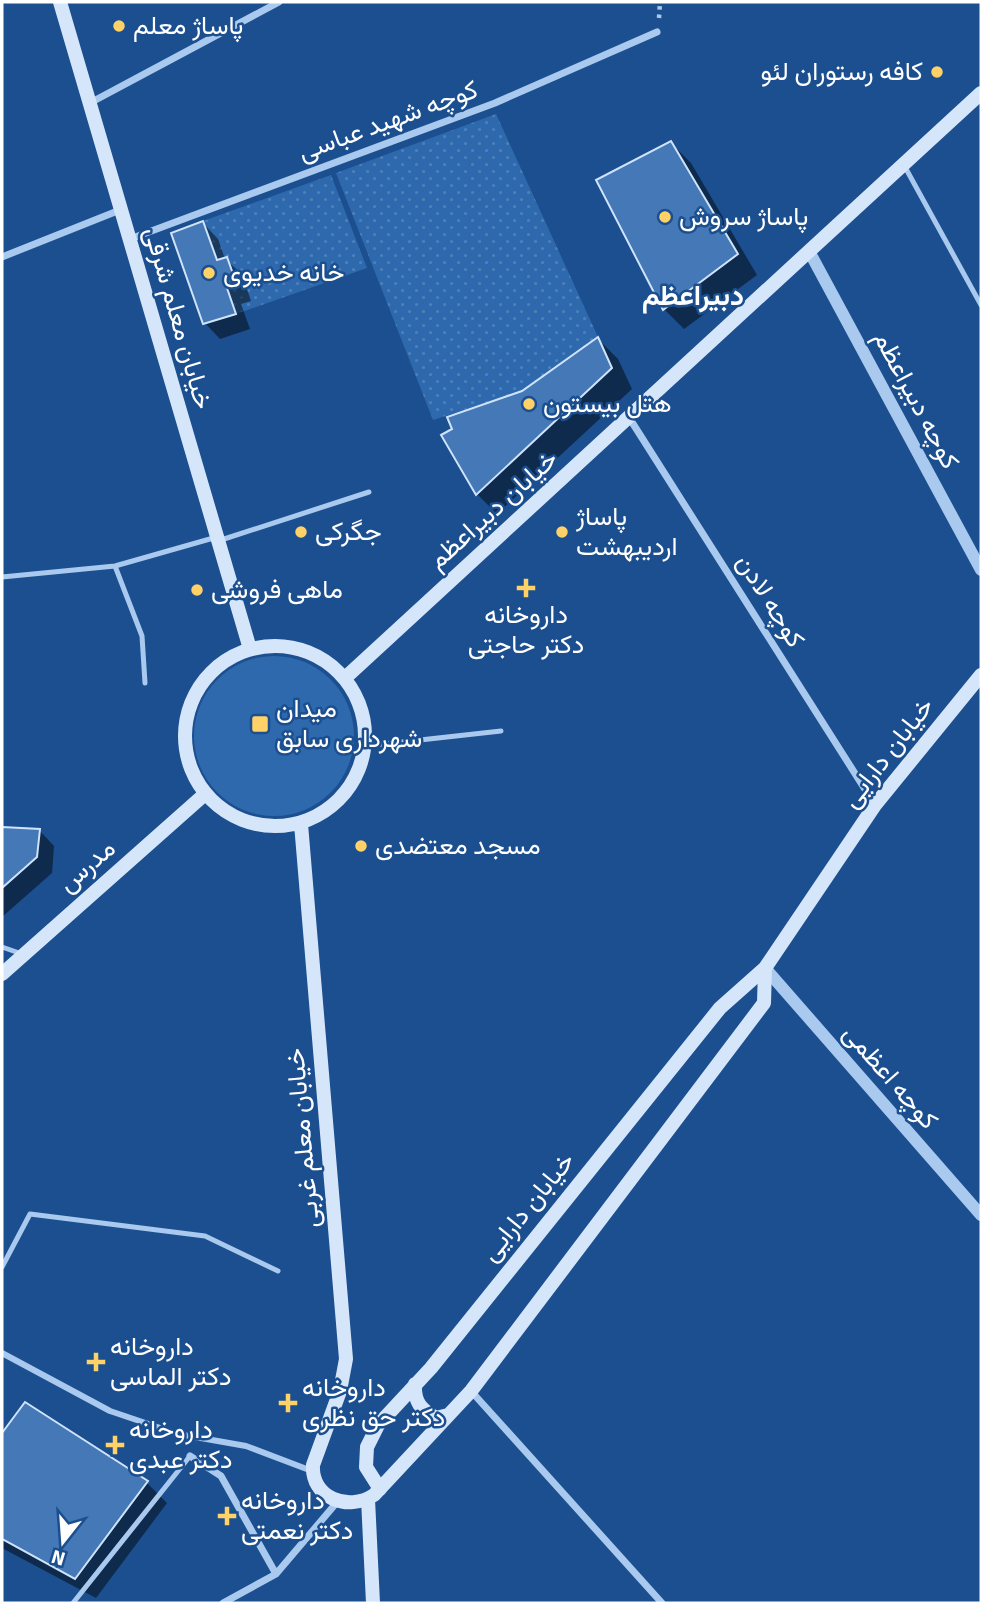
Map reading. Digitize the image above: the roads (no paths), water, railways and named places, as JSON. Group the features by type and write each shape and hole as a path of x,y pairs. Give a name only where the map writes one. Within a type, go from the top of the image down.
{"main road":[{"name":"خیابان معلم شرقی","path":"60,2 250,649"},
{"name":"خیابان دبیراعظم","path":"345,678 981,93"},
{"path":"275,645 302,649 325,660 345,678 362,710 366,746 359,772 345,795 325,812 300,824 274,827 248,823 225,812 205,794 188,758 184,739 188,709 201,683 222,661 250,649 275,645"},
{"name":"خیابان دارایی","path":"380,1489 366,1467 367,1447 390,1409 415,1384 719,1008 765,968 875,805 981,675"},
{"name":"مدرس","path":"2,974 205,794"},
{"name":"خیابان معلم غربی","path":"300,824 345,1359 340,1391 313,1471"},
{"path":"313,1471 316,1485 327,1496 338,1501 368,1499 471,1391 764,1003 765,968"},
{"path":"415,1384 414,1396 422,1410 436,1418 448,1415"},
{"path":"368,1499 373,1603"}],"street":[{"path":"88,104 279,2"},
{"name":"کوچه شهید عباسی","path":"130,240 495,103 657,33"},
{"path":"2,257 120,210"},
{"name":"کوچه دبیراعظم","path":"810,253 981,570"},
{"name":"کوچه لادن","path":"629,419 875,805"},
{"name":"کوچه اعظمی","path":"765,968 981,1214"},
{"path":"2,1353 120,1414 177,1434 246,1446 313,1471"},
{"path":"471,1391 662,1603"},
{"path":"190,1456 221,1476 276,1574"},
{"path":"223,1603 276,1574 338,1501"}],"lane":[{"path":"904,165 981,305"},
{"path":"2,577 115,566 218,539 369,492"},
{"path":"115,566 142,636 145,683"},
{"path":"366,746 501,731"},
{"path":"2,947 24,954"},
{"path":"2,1267 30,1214 205,1236 278,1271"},
{"path":"73,1603 190,1456"}],"place":[{"name":"پاساژ معلم","path":"119,26"},
{"name":"کافه رستوران لئو","path":"937,72"},
{"name":"پاساژ سروش","path":"665,217"},
{"name":"خانه خدیوی","path":"209,273"},
{"name":"هتل بیستون","path":"529,404"},
{"name":"جگرکی","path":"301,532"},
{"name":"پاساژ اردیبهشت","path":"562,532"},
{"name":"داروخانه دکتر حاجتی","path":"526,588"},
{"name":"ماهی فروشی","path":"197,590"},
{"name":"میدان شهرداری سابق","path":"260,724"},
{"name":"مسجد معتضدی","path":"361,846"},
{"name":"داروخانه دکتر الماسی","path":"96,1362"},
{"name":"داروخانه دکتر حق نظری","path":"288,1403"},
{"name":"داروخانه دکتر عبدی","path":"115,1445"},
{"name":"داروخانه دکتر نعمتی","path":"227,1516"}],"district":[{"name":"دبیراعظم","path":"693,296"}]}
